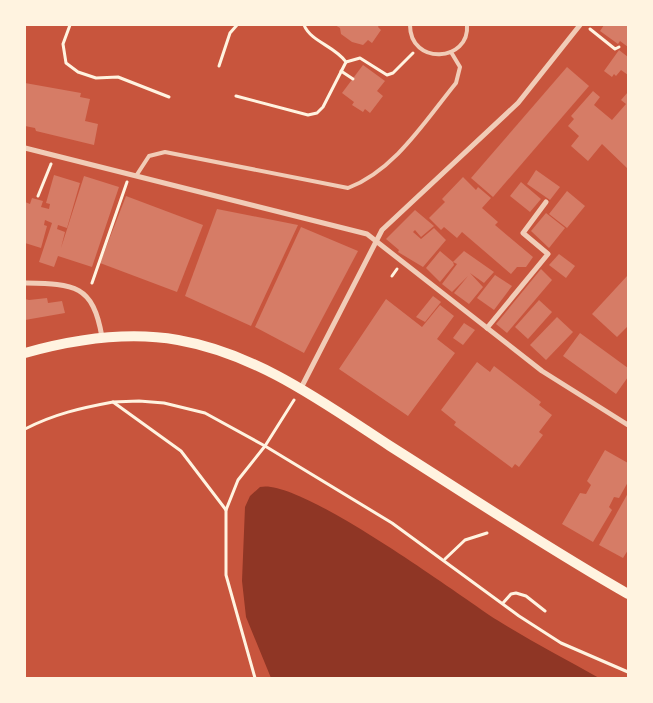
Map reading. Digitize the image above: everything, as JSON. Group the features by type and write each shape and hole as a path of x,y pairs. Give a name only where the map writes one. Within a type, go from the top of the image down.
{"main road":[{"path":"25,353 102,337 136,336 180,340 245,361 301,388 554,550 628,594"}],"street":[{"path":"301,388 382,230 518,103 580,25"},
{"path":"25,148 367,234 542,371 628,425"},
{"path":"487,328 548,254 523,233 546,202"},
{"path":"25,283 71,287 90,298 98,313 102,337"}],"lane":[{"path":"410,25 412,37 419,47 432,54 451,52 464,38 467,25"},
{"path":"136,176 149,156 164,152 348,188 367,181 389,164 456,83 460,67 451,52"}],"path":[{"path":"70,25 63,44 66,63 78,72 96,78 118,77 169,97"},
{"path":"220,66 230,33 236,25"},
{"path":"304,25 311,34 337,52 346,62"},
{"path":"585,25 615,49 619,48"},
{"path":"236,96 308,115 317,113 323,107 346,62 360,58 387,75 393,72 419,47"},
{"path":"341,71 353,79"},
{"path":"38,196 52,162"},
{"path":"92,283 127,182"},
{"path":"392,276 397,268"},
{"path":"255,678 226,575 226,510 238,480 265,446 301,388"},
{"path":"25,428 43,419 70,410 113,402 139,401 164,403 205,413 356,499 445,559 503,603 561,643 628,672"},
{"path":"113,402 143,421 181,451 226,510"},
{"path":"445,559 465,540 487,533"},
{"path":"503,603 511,594 516,593 526,596 544,611"}],"shaded area":[{"path":"260,487 280,489 308,500 342,518 415,564 497,620 599,678 271,678 246,617 242,581 245,507 250,496"}],"building":[{"path":"335,25 379,25 378,27 381,30 372,43 368,40 363,45 352,42 341,34 340,28"},
{"path":"604,25 628,26 628,47 620,41 618,44 600,31"},
{"path":"619,50 628,57 628,75 621,70 616,76 614,74 612,77 604,71"},
{"path":"363,65 385,81 377,91 383,96 370,113 365,109 363,112 352,105 354,102 342,93"},
{"path":"567,67 589,86 493,197 471,178"},
{"path":"25,83 81,93 80,97 90,99 85,121 98,124 94,145 36,131 35,128 25,126"},
{"path":"593,91 600,97 594,105 612,120 626,104 621,100 628,92 627,168 602,144 588,161 571,146 579,136 568,126 574,119 571,116"},
{"path":"536,170 560,187 550,200 527,184"},
{"path":"54,175 80,183 67,228 58,225 57,229 65,232 61,248 84,176 119,187 92,267 58,256 54,267 39,262 52,223 45,220 44,225 47,226 41,248 25,243 25,202 30,204 32,198 43,201 41,207 49,209 50,204 46,203"},
{"path":"463,177 476,190 478,187 491,198 482,208 498,222 495,225 533,257 526,267 517,267 511,274 462,232 457,238 444,227 441,230 429,218 445,202 442,199"},
{"path":"521,182 541,199 530,212 510,196"},
{"path":"567,191 585,206 567,228 549,214"},
{"path":"126,196 203,225 177,292 100,263"},
{"path":"217,209 298,225 251,326 185,296"},
{"path":"415,210 434,226 421,237 415,230 413,232 421,239 434,228 446,240 423,267 398,252 399,250 386,239"},
{"path":"546,213 565,228 549,248 531,231"},
{"path":"301,227 358,251 304,353 255,327"},
{"path":"440,251 454,265 440,282 426,268"},
{"path":"464,251 494,272 484,283 470,273 483,287 469,304 454,293 468,276 452,292 442,284 457,264 453,262"},
{"path":"559,254 575,266 566,278 549,265"},
{"path":"541,269 552,280 507,333 496,324"},
{"path":"495,275 512,286 494,310 477,298"},
{"path":"628,275 628,326 617,337 592,314"},
{"path":"433,296 441,302 425,322 416,317"},
{"path":"47,298 48,303 62,301 65,313 25,320 25,299"},
{"path":"386,299 422,327 440,305 454,316 437,339 455,353 408,416 339,369"},
{"path":"539,300 552,312 528,339 515,327"},
{"path":"557,317 573,332 546,360 530,345"},
{"path":"464,323 475,330 463,345 453,338"},
{"path":"580,333 628,368 628,377 616,394 563,356"},
{"path":"477,362 490,372 494,366 541,402 539,405 552,415 539,432 543,435 519,467 515,464 512,468 454,425 456,422 441,410"},
{"path":"605,450 628,463 628,482 619,498 614,497 609,507 612,510 593,542 562,524 580,493 586,494 591,485 587,481"},
{"path":"628,493 628,550 623,558 599,545"}]}
